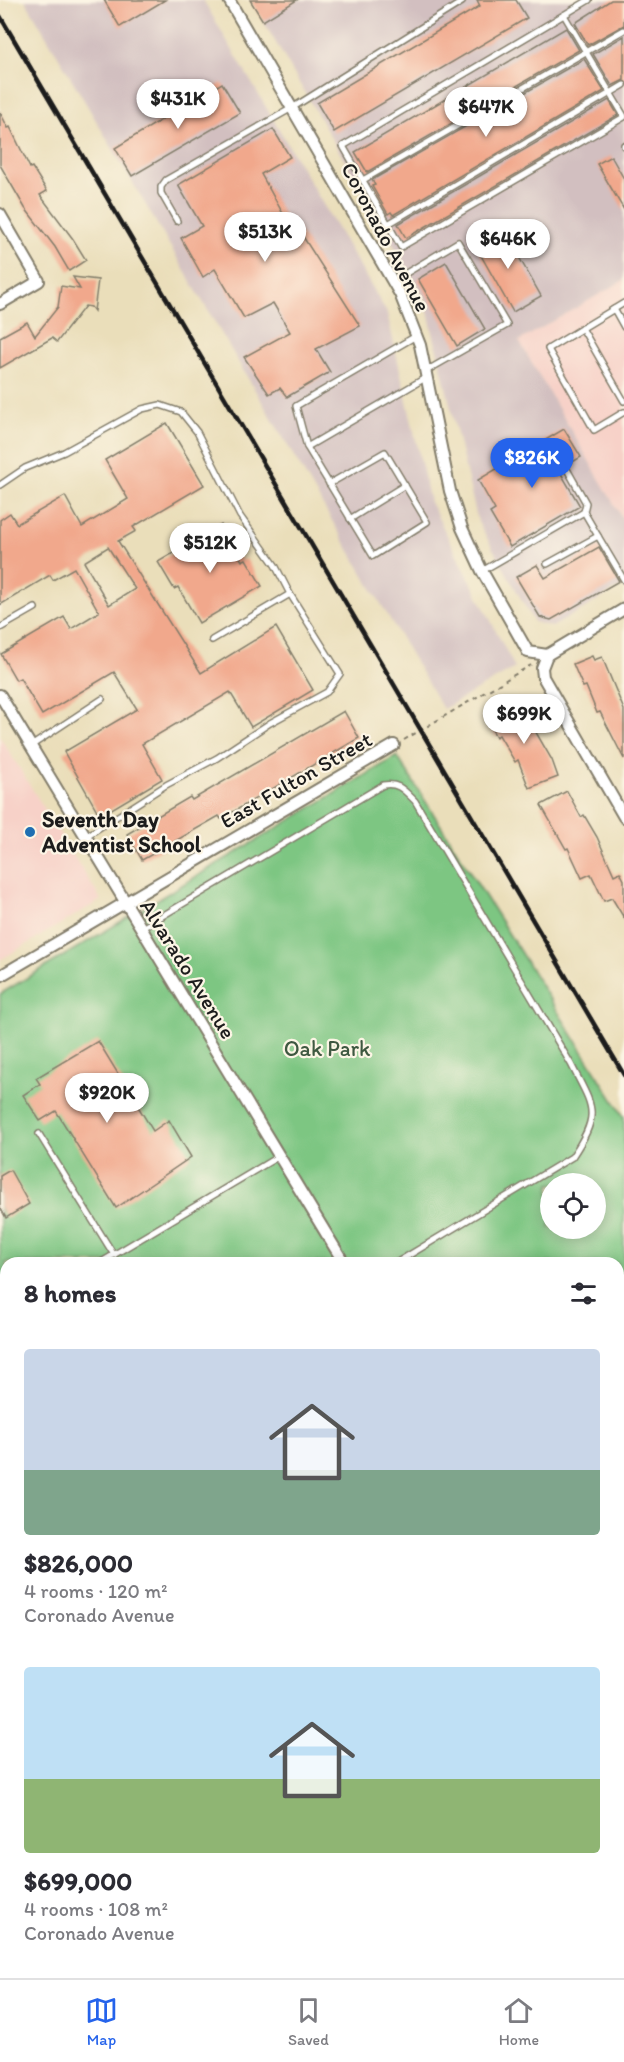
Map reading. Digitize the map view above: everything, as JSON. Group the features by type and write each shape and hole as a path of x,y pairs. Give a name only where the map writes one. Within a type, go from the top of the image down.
{"street":[{"name":"Coronado Avenue","path":"229,0 400,294 427,374 450,491 462,528 482,571 528,652 547,655"},
{"path":"0,214 39,280 0,304"},
{"path":"624,609 547,655 542,668 543,677 624,817"},
{"name":"Alvarado Avenue","path":"0,695 124,904 340,1257"},
{"name":"East Fulton Street","path":"0,976 394,745"}],"lane":[{"path":"564,15 624,116 401,247 343,146 564,15 590,0"},
{"path":"177,221 161,193 161,187 166,180 292,108 462,2"},
{"path":"363,180 624,30"},
{"path":"388,224 624,85"},
{"path":"307,447 507,325 458,242 392,281"},
{"path":"624,303 548,349 594,430 624,412"},
{"path":"614,309 624,327"},
{"path":"582,328 624,401"},
{"path":"329,484 385,452 428,522 373,556 329,484 307,447 296,406 416,336"},
{"path":"0,485 25,468 64,452 142,409 160,405 181,412 197,432 240,516 275,565 290,594 340,674 327,692 270,723 217,758 166,785 85,837"},
{"path":"568,471 586,503 584,512 624,580"},
{"path":"351,519 405,485"},
{"path":"482,571 584,512"},
{"path":"548,564 598,536"},
{"path":"212,640 290,594"},
{"path":"0,628 35,608"},
{"path":"31,746 102,699"},
{"path":"140,929 375,789 392,783 401,787 415,801 571,1064 592,1106 591,1121 585,1137 572,1157 406,1257"},
{"path":"39,1134 114,1255"},
{"path":"110,1257 280,1156"}],"path":[{"path":"394,745 547,655"}],"shaded area":[{"path":"25,0 203,0 387,313 430,502 515,668 443,709"},
{"path":"251,0 624,0 624,280 519,341 624,521 624,585 552,627 534,622 478,522 425,299"},
{"path":"624,280 624,521 519,341"},
{"name":"Seventh Day Adventist School","path":"0,737 101,900 0,960"}],"green space":[{"name":"Oak Park","path":"397,756 624,1117 624,1257 0,1257 0,994"}],"building":[{"path":"104,0 165,0 120,27"},
{"path":"250,0 297,0 263,21"},
{"path":"477,0 516,0 527,18 334,132 317,103 480,6"},
{"path":"611,0 624,0 624,25 588,45 575,23"},
{"path":"566,28 579,50 367,172 355,152"},
{"path":"624,36 624,80 612,86 593,54"},
{"path":"584,59 604,91 393,215 391,212 388,214 372,186 375,185 372,180"},
{"path":"222,83 240,113 132,176 115,148"},
{"path":"609,100 618,115 406,238 398,224"},
{"path":"0,112 30,168 32,167 47,191 40,195 86,260 69,271 55,247 25,208 0,165"},
{"path":"273,129 290,157 261,174 286,219 293,221 360,326 316,349 330,372 287,397 280,388 269,394 244,357 290,332 273,303 244,318 215,269 203,277 181,238 202,226 178,185"},
{"path":"611,156 624,179 624,210 597,164"},
{"path":"503,229 541,296 513,312 475,245"},
{"path":"446,262 485,329 457,346 418,279"},
{"path":"73,277 98,280 94,311 91,307 85,306 57,342 52,338 0,368 0,337 27,322 35,336 58,307 61,286 80,289"},
{"path":"167,423 204,485 133,527 136,531 118,541 201,673 276,627 313,690 251,727 230,692 142,744 162,779 100,816 64,752 137,709 114,672 42,715 20,678 16,680 1,654 64,617 71,629 99,612 74,568 53,580 50,575 0,605 0,520 10,513 17,524 65,496 82,527 128,499 105,460","holes":["108,547 135,589 109,605 84,562"]},
{"path":"564,429 581,457 559,470 580,506 510,547 490,513 495,510 478,480"},
{"path":"221,525 242,561 246,559 262,586 199,623 178,587 174,589 158,562"},
{"path":"599,547 619,581 551,620 540,617 516,577 537,565 545,578"},
{"path":"592,656 594,660 602,657 624,710 624,759 600,712 597,713 586,686 583,687 573,664"},
{"path":"519,703 552,760 558,777 529,788 518,760 515,762 499,735 496,737 487,720"},
{"path":"344,711 359,738 221,819 219,816 142,860 127,834 190,797 192,800"},
{"path":"567,791 581,817 584,815 597,837 614,875 620,872 624,880 624,918 612,898 604,901 591,874 582,878 568,848 566,849 541,805"},
{"path":"98,1041 153,1131 169,1120 191,1157 116,1208 56,1111 40,1121 23,1095 40,1084 36,1078"},
{"path":"10,1170 29,1204 6,1218 0,1207 0,1176"}],"railway":[{"path":"0,16 624,1075"}],"place":[{"name":"Seventh Day Adventist School","path":"30,832"}]}
